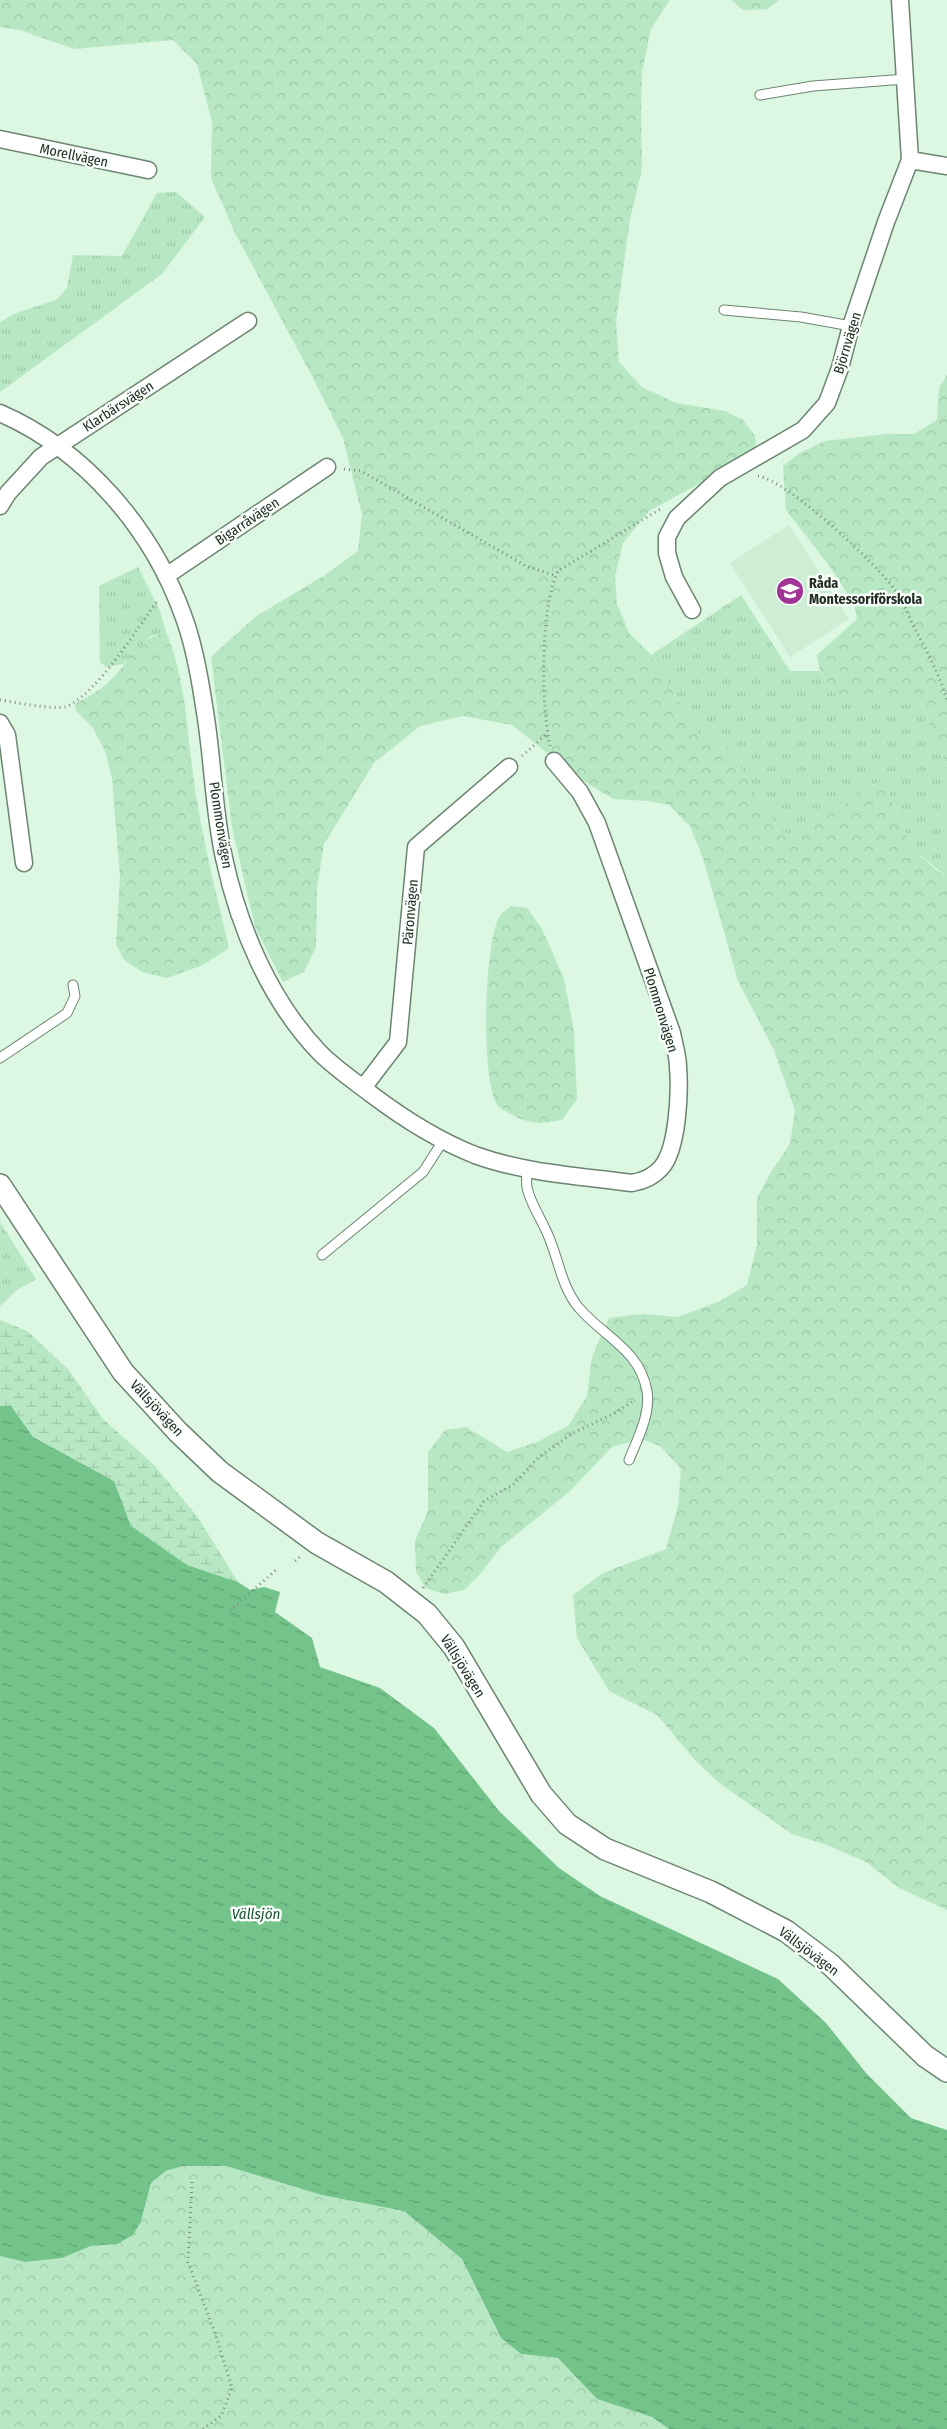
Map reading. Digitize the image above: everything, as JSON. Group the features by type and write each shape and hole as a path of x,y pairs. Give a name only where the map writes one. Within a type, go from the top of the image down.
{"street":[{"name":"Björnvägen","path":"692,610 674,577 667,553 667,537 677,518 720,478 802,430 827,403 840,368 851,326 886,222 910,160 900,0"},
{"name":"Morellvägen","path":"0,140 148,170"},
{"path":"910,160 947,166"},
{"name":"Klarbärsvägen","path":"0,506 8,493 41,457 248,321"},
{"name":"Plommonvägen","path":"0,413 57,446 92,474 126,512 146,539 169,583 184,617 204,705 223,857 242,924 268,980 299,1028 321,1054 363,1088 404,1120 442,1141 477,1156 528,1168 632,1183 647,1180 662,1167 670,1154 675,1126 678,1067 672,1033 597,823 580,792 554,761"},
{"name":"Bigarråvägen","path":"169,583 327,467"},
{"path":"0,723 7,735 24,863"},
{"name":"Päronvägen","path":"363,1088 398,1042 416,847 509,767"},
{"name":"Vällsjövägen","path":"0,1185 118,1365 178,1432 220,1472 317,1543 386,1582 427,1614 454,1647 542,1794 567,1824 605,1849 711,1892 786,1931 831,1965 925,2056 947,2071"}],"lane":[{"path":"760,95 814,86 906,79"},
{"path":"724,310 801,316 851,326"},
{"path":"0,1058 67,1013 75,996 73,985"},
{"path":"322,1255 423,1172 442,1141"},
{"path":"528,1168 527,1188 550,1238 561,1278 578,1307 598,1328 631,1354 640,1369 648,1392 647,1412 629,1460"}],"path":[{"path":"360,471 526,566 556,576"},
{"path":"753,475 762,476 813,508 879,571 895,590 941,680 947,700"},
{"path":"554,761 548,733 545,645 548,602 558,571 664,506"},
{"path":"0,700 64,707 84,695 114,660 169,583"},
{"path":"509,767 548,733"},
{"path":"412,1602 484,1501 513,1484 539,1457 573,1433 613,1414 648,1392"},
{"path":"230,1611 277,1569"},
{"path":"192,2182 188,2262 215,2333 232,2388 221,2416 203,2429"}],"shaded area":[{"name":"Råda Montessoriförskola","path":"789,525 849,619 790,657 730,563"}],"green space":[{"path":"0,0 670,0 651,29 642,72 642,169 630,219 616,321 619,362 642,387 676,403 725,411 743,420 755,436 756,447 739,462 649,511 623,543 615,576 617,604 629,633 651,655 701,738 725,742 778,829 794,837 883,779 913,849 947,877 947,1910 899,1888 866,1862 827,1845 792,1834 719,1783 694,1759 657,1715 609,1691 577,1638 573,1595 603,1573 666,1549 678,1506 681,1469 660,1446 641,1439 612,1447 569,1492 501,1547 481,1573 464,1590 444,1594 425,1588 416,1571 415,1541 428,1511 428,1452 445,1430 466,1427 507,1452 537,1442 568,1426 587,1396 592,1357 609,1318 642,1314 678,1317 720,1301 747,1285 757,1244 757,1198 771,1172 790,1144 795,1110 773,1048 738,981 703,858 690,826 669,805 648,801 613,799 579,778 512,725 463,716 420,726 374,763 324,844 317,887 316,947 304,972 283,982 255,927 232,827 211,657 255,617 325,575 358,551 362,514 343,438 235,233 211,178 212,122 197,64 173,40 74,49 20,30 0,27"},
{"path":"731,0 779,0 767,9 743,10"},
{"path":"176,192 205,217 162,274 0,392 0,322 14,314 56,300 67,288 73,255 122,256 157,193"},
{"path":"947,375 947,767 921,704 892,695 863,701 838,698 820,671 817,655 857,619 854,604 830,567 786,510 783,466 798,454 825,441 887,434 914,434 937,420 939,388"},
{"path":"138,567 160,611 166,632 151,636 123,664 106,667 100,662 99,586"},
{"path":"741,595 790,671 820,671 838,698 863,701 892,695 921,704 947,767 947,877 913,849 883,779 794,837 778,829 725,743 701,738 651,655"},
{"path":"166,632 173,651 182,689 198,809 229,948 203,965 167,978 142,972 124,960 116,944 120,877 112,779 106,753 93,728 76,711 75,704 113,678 144,642"},
{"path":"511,906 527,908 542,929 564,979 574,1031 577,1099 562,1120 540,1123 521,1119 498,1106 492,1092 488,1070 486,1011 490,952 500,916"},
{"path":"0,1222 36,1279 17,1290 0,1306"},
{"path":"0,1320 27,1331 68,1369 103,1419 153,1464 197,1516 238,1582 187,1565 131,1526 114,1481 33,1437 11,1407 0,1406"},
{"path":"183,2166 226,2166 322,2195 404,2211 462,2259 501,2338 521,2354 558,2358 597,2399 652,2417 669,2429 0,2429 0,2256 25,2262 62,2258 91,2246 117,2244 141,2221 151,2183 167,2171"}],"water":[{"name":"Vällsjön","path":"0,1406 11,1406 33,1437 114,1481 131,1526 187,1565 238,1582 250,1590 264,1587 280,1592 275,1612 312,1638 320,1667 380,1688 434,1728 499,1811 559,1868 600,1896 778,1979 826,2023 866,2073 911,2118 947,2130 947,2429 669,2429 652,2417 597,2399 558,2358 521,2354 501,2338 462,2259 404,2211 322,2195 226,2166 183,2166 166,2171 151,2183 141,2221 133,2235 117,2244 91,2246 62,2258 25,2262 0,2256"}],"place":[{"name":"Råda Montessoriförskola","path":"790,591"}]}
